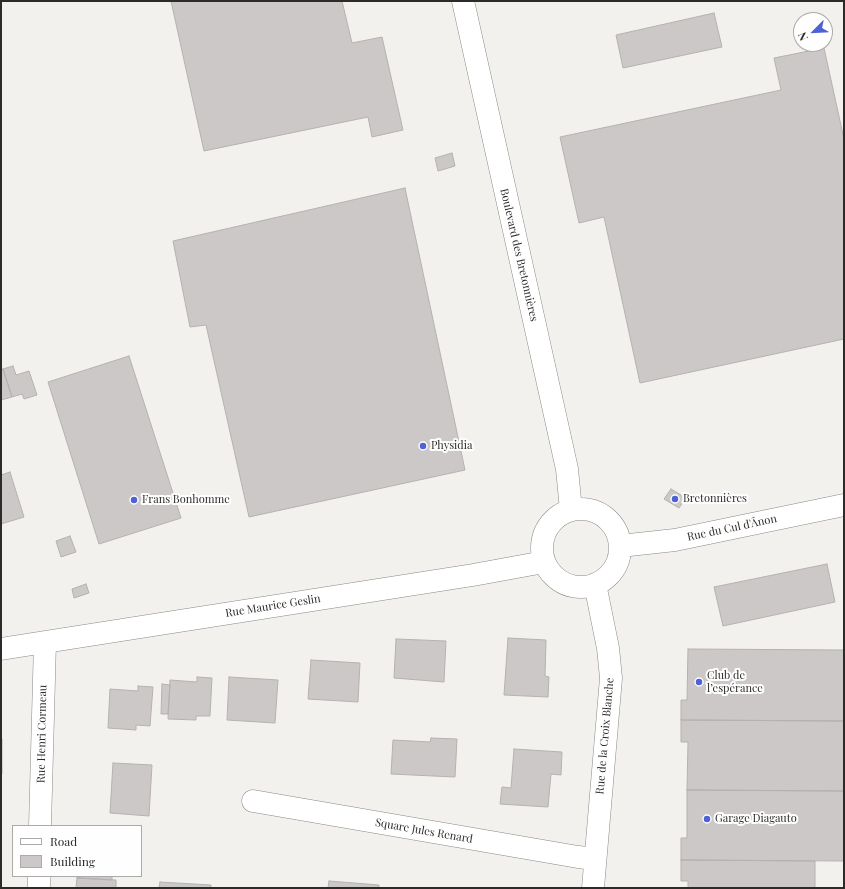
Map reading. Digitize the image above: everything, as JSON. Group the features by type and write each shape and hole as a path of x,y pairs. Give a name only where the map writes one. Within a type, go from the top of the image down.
{"street":[{"name":"Boulevard des Bretonnières","path":"463,1 567,469 571,510"},
{"name":"Rue du Cul d'Ânon","path":"620,546 675,540 844,505"},
{"path":"585,509 601,514 610,522 617,533 620,546 616,565 607,577 586,587 572,586 559,581 550,572 544,562 542,548 546,531 550,524 560,514 571,510 585,509"},
{"name":"Rue Maurice Geslin","path":"1,649 474,575 544,562"},
{"name":"Rue de la Croix Blanche","path":"593,888 611,678 608,648 595,584"},
{"name":"Rue Henri Cormeau","path":"40,825 45,642"},
{"name":"Square Jules Renard","path":"253,801 578,858 595,859"},
{"path":"39,877 39,888"}],"building":[{"path":"171,1 342,1 352,43 382,37 403,130 372,137 368,117 204,151"},
{"path":"714,13 722,47 623,68 616,35"},
{"path":"804,52 825,52 844,139 844,339 640,383 604,217 579,223 560,137 781,90 774,58"},
{"path":"452,153 455,166 438,171 435,158"},
{"path":"405,188 465,470 249,517 206,325 190,327 173,241"},
{"path":"129,356 181,518 99,544 48,382"},
{"path":"13,366 16,375 29,371 37,395 24,399 22,394 12,397 3,369"},
{"path":"3,369 12,397 1,400 1,370"},
{"path":"10,472 24,517 1,524 1,475"},
{"name":"Bretonnières","path":"671,489 686,498 679,508 664,499"},
{"path":"70,536 76,552 61,557 56,541"},
{"path":"827,564 835,602 723,626 714,587"},
{"path":"86,584 89,593 74,598 72,589"},
{"path":"508,638 546,640 545,676 549,677 548,697 504,695"},
{"path":"396,639 446,641 444,682 394,678"},
{"path":"688,649 844,650 844,721 681,720 681,700 687,700"},
{"path":"311,660 360,663 358,702 308,699"},
{"path":"197,677 212,678 210,716 196,716 196,720 168,719 170,680 197,682"},
{"path":"229,677 278,680 275,723 227,720"},
{"path":"162,684 170,685 168,714 161,714"},
{"path":"138,686 153,687 150,726 136,725 136,730 108,728 110,689 138,691"},
{"path":"681,720 844,721 844,791 687,790 688,742 681,742"},
{"path":"431,738 457,739 455,777 391,774 393,740 430,742"},
{"path":"2,739 2,774 1,774"},
{"path":"514,749 562,752 561,775 551,774 548,807 500,804 502,787 511,788"},
{"path":"113,763 152,765 149,816 110,813"},
{"path":"687,790 844,791 844,861 681,860 681,838 687,838"},
{"path":"681,860 815,861 815,888 688,888 688,881 681,881"},
{"path":"112,877 112,880 77,878"},
{"path":"77,878 116,880 116,888 76,888"},
{"path":"329,881 379,885 379,888 328,888"},
{"path":"160,882 211,885 211,888 159,888"}],"place":[{"name":"Physidia","path":"423,446"},
{"name":"Bretonnières","path":"675,499"},
{"name":"Frans Bonhomme","path":"134,500"},
{"name":"Club de l’espérance","path":"699,682"},
{"name":"Garage Diagauto","path":"707,819"}]}
